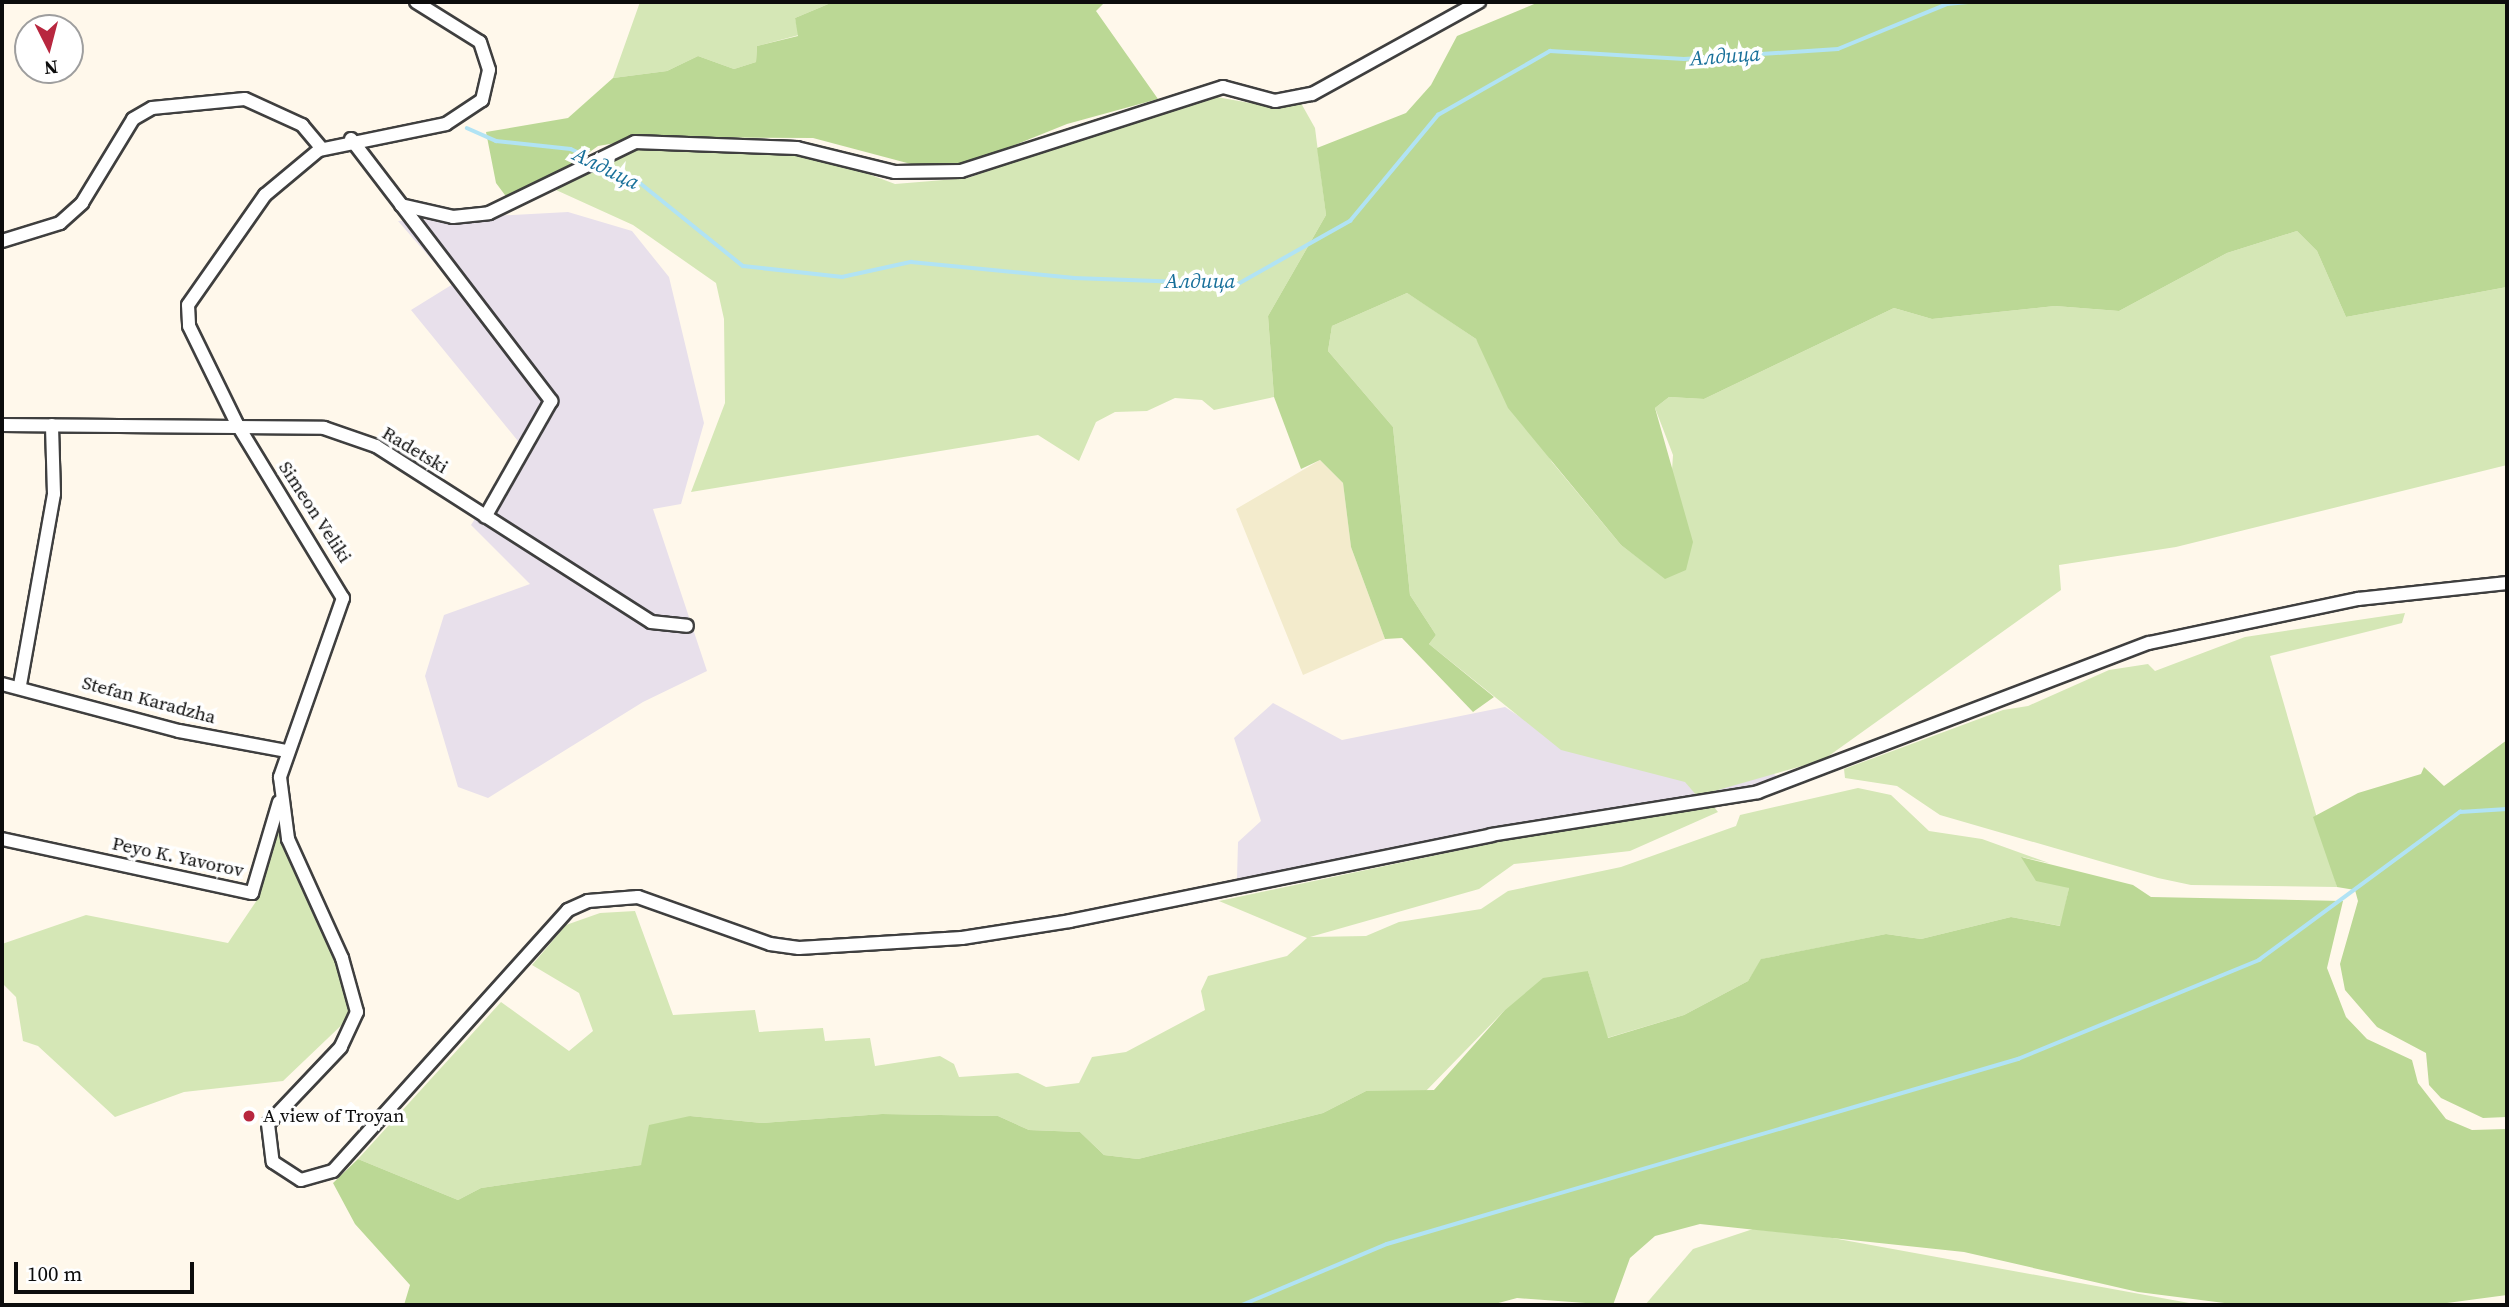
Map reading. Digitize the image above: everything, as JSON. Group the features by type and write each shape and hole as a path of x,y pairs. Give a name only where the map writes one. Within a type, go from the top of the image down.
{"street":[{"name":"Simeon Veliki","path":"416,2 480,42 489,70 482,100 446,124 351,139 322,149 265,195 188,305 189,326 237,424 343,598 287,751 279,802 357,1012 341,1047 268,1124 269,1155 292,1178 318,1179 333,1171 568,910 588,901 638,897 770,944 799,948 961,939 1070,921 1491,835 1758,792 2149,643 2358,599 2507,583"},
{"path":"401,205 453,217 489,213 635,142 797,148 894,172 961,171 1223,87 1275,101 1312,94 1479,2"},
{"path":"2,242 41,233 67,216 133,119 152,108 245,99 302,125 322,149"},
{"path":"351,139 551,401 485,517"},
{"name":"Radetski","path":"2,425 237,424 324,428 376,446 651,622 687,626"},
{"path":"20,685 54,494 52,425"},
{"name":"Stefan Karadzha","path":"2,684 20,685 179,731 287,751"},
{"name":"Peyo K. Yavorov","path":"2,839 252,893 279,802"}],"shaded area":[{"path":"568,212 632,231 669,277 704,423 681,504 653,509 707,671 643,702 488,798 458,787 425,676 444,615 530,584 471,525 522,446 411,310 453,284 398,221"},
{"path":"1320,460 1343,483 1351,547 1385,639 1303,675 1236,509"},
{"path":"1273,703 1342,740 1505,707 1554,739 1755,759 1779,778 1718,796 1319,875 1237,878 1238,842 1261,821 1234,738"}],"green space":[{"path":"640,2 833,2 795,18 799,35 757,46 756,62 734,69 698,56 667,71 613,78"},
{"path":"833,2 1105,2 1096,11 1158,99 1067,124 963,166 926,168 813,138 651,137 598,146 514,207 496,183 486,132 568,118 613,78 667,71 698,56 734,69 756,62 757,46 798,36 795,18"},
{"path":"1539,2 2507,2 2507,287 2346,317 2317,251 2297,231 2227,253 2119,311 2055,306 1932,319 1894,308 1704,399 1669,397 1655,408 1693,542 1686,570 1665,579 1621,545 1508,408 1476,339 1407,293 1332,326 1328,351 1393,427 1410,595 1436,635 1429,644 1494,697 1473,712 1402,638 1385,639 1351,547 1343,483 1320,460 1301,469 1274,397 1268,316 1326,215 1317,148 1406,113 1431,85 1457,36"},
{"path":"1200,94 1250,103 1297,96 1315,128 1326,215 1268,316 1274,397 1214,410 1202,400 1175,398 1147,411 1115,412 1096,422 1079,461 1038,435 691,492 725,403 724,319 716,283 633,225 556,190 625,152 651,146 818,155 895,184 968,178"},
{"path":"2297,231 2317,251 2346,317 2507,287 2507,465 2176,547 2059,565 2061,590 1823,760 1697,796 1685,782 1561,750 1429,644 1436,635 1410,595 1393,427 1328,351 1332,326 1407,293 1476,339 1552,462 1621,545 1665,578 1673,455 1655,408 1669,397 1704,399 1894,308 1932,319 2055,306 2119,311 2227,253"},
{"path":"2405,613 2402,623 2270,656 2337,887 2191,885 2158,878 1940,815 1897,786 1845,778 1844,769 2003,710 2028,706 2109,670 2148,664 2155,671 2245,637"},
{"path":"2507,740 2507,1117 2483,1118 2441,1098 2429,1085 2426,1053 2377,1027 2345,990 2340,964 2358,901 2355,890 2337,887 2313,817 2358,793 2421,774 2424,767 2444,786"},
{"path":"1858,788 1891,795 1929,831 1982,839 2049,863 2022,857 2069,888 2061,926 2011,917 1921,939 1886,934 1762,959 1748,981 1684,1015 1607,1038 1588,971 1504,1011 1423,1094 1366,1091 1323,1113 1138,1159 1104,1155 1080,1132 1029,1130 998,1116 882,1114 762,1123 690,1116 641,1165 481,1188 458,1200 358,1159 501,1002 569,1051 593,1031 579,993 532,965 566,925 600,913 635,911 673,1015 755,1010 759,1032 823,1028 825,1041 870,1038 875,1066 940,1056 954,1064 959,1077 1018,1073 1046,1087 1079,1083 1092,1057 1126,1052 1205,1010 1201,991 1208,976 1287,956 1307,938 1219,901 1580,825 1714,807 1718,812 1630,851 1514,864 1479,889 1310,937 1366,936 1399,922 1481,909 1508,891 1621,867 1736,826 1740,815"},
{"path":"278,831 343,978 349,1018 283,1081 184,1092 115,1117 38,1046 23,1041 16,997 2,983 2,944 86,915 228,943 257,900"},
{"path":"2021,857 2133,885 2151,897 2343,901 2327,968 2346,1017 2367,1039 2412,1060 2418,1083 2446,1119 2472,1130 2507,1129 2507,1295 2432,1305 2240,1305 2138,1292 1964,1252 1700,1224 1655,1236 1630,1258 1613,1305 1517,1298 1491,1305 404,1305 410,1285 355,1224 333,1183 358,1159 458,1200 481,1188 641,1165 649,1125 690,1116 762,1123 882,1114 998,1116 1029,1130 1080,1132 1104,1155 1138,1159 1323,1113 1366,1091 1434,1090 1504,1011 1543,978 1588,971 1608,1038 1684,1015 1748,981 1761,959 1886,934 1921,939 2011,917 2060,926 2069,888 2036,881"},
{"path":"1753,1229 1827,1237 2200,1305 1645,1305 1693,1249"}],"waterway":[{"name":"Алдица","path":"599,162 634,178 743,266 842,277 911,262 1074,278 1238,284 1350,221 1438,115 1550,51 1684,59 1838,49 1947,4 1968,2"},
{"name":"Алдица","path":"467,128 496,141 571,149 592,159"},
{"path":"1242,1305 1387,1244 2018,1059 2259,960 2460,812 2507,809"}],"place":[{"name":"A view of Troyan","path":"249,1116"}]}
